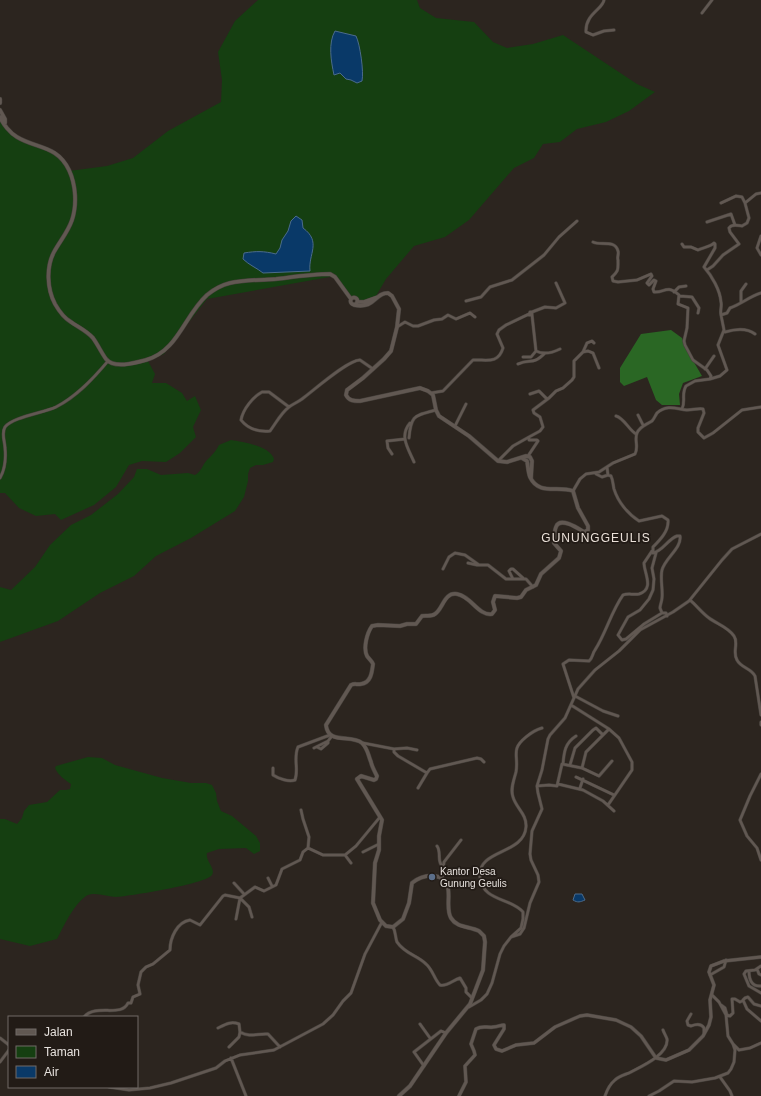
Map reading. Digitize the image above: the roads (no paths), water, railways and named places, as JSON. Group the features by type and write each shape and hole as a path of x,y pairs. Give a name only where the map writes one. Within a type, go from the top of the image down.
{"main road":[{"path":"0,110 5,119 5,123"},
{"path":"0,117 10,132 17,137 48,149 63,162 69,171 74,187 74,212 65,234 52,255 49,264 48,276 51,293 55,304 67,320 92,337 108,361 116,364 128,363 149,359 162,353 171,344 204,299 213,291 229,283 330,274 336,277 351,299 351,303 364,302 387,293 391,294 399,309 397,327 389,354 363,378 347,390 346,395 349,399 354,401 420,388 431,393 435,399 436,410 442,419 469,436 498,461 508,462 528,456 531,458 531,479"},
{"path":"399,1096 410,1086 446,1034 469,1007 483,972 485,939 479,931 459,926 451,919 448,912 448,888 442,879 437,877 430,876 413,882 410,888 409,904 401,921 393,927 386,926 382,922 373,903 376,859 379,850 378,836 382,820 357,781 357,778 361,776 374,780 377,778 370,761 368,751 361,742 331,735 326,728 329,720 351,685 355,683 362,684 370,677 373,663 367,655 366,647 367,637 372,626 400,626 406,624 416,624 422,616 432,616 436,614 448,597 456,594 464,596 484,613 491,614 495,610 493,600 495,596 519,598 526,590 536,585 543,571 560,556 561,551 554,543 556,525 564,523 575,526 584,532 588,530 588,526 578,508 574,491 563,488 540,488 531,479 527,461 522,458"}],"street":[{"path":"604,0 604,3 596,10 588,21 586,32 593,35 604,31 614,30"},
{"path":"702,13 712,0"},
{"path":"745,203 756,194 761,193"},
{"path":"707,270 723,255 739,244 731,234 729,228 735,225 742,226 748,221 745,203 742,197 736,196 721,203"},
{"path":"707,222 731,214 735,225"},
{"path":"466,301 481,297 490,288 512,280 544,254 559,237 577,221"},
{"path":"761,236 757,248 761,256"},
{"path":"593,242 596,244 613,245 617,248 618,270 612,278 615,282 637,280 651,274 652,276 647,283 649,285 654,280 656,281 653,289 654,292 656,293 667,289 680,296 692,297 699,308 698,313"},
{"path":"682,244 698,250 715,244 715,248 704,266 712,277 720,297 724,332"},
{"path":"431,393 443,391 473,360 486,361 494,359 500,354 502,348 497,334 499,330 545,308 556,308 565,303 556,283"},
{"path":"741,302 741,290 746,284"},
{"path":"674,292 679,287 686,286"},
{"path":"721,316 727,314 730,308 761,293"},
{"path":"680,296 678,304 687,307 688,310 687,328 684,340 685,345 693,360 712,376 710,379"},
{"path":"397,327 405,322 412,326 418,326 434,320 442,319 448,315 456,319 470,313 475,317"},
{"path":"523,357 531,357 536,351 531,314"},
{"path":"682,409 684,402 683,396 686,386 695,381 720,376 727,370 718,345 724,332 734,329 750,330 755,334"},
{"path":"498,461 513,446 540,431 543,427 540,417 532,410 572,380 574,377 574,362 587,343 590,341 594,343"},
{"path":"536,351 545,353 560,349"},
{"path":"582,352 588,351 593,353 599,368"},
{"path":"518,364 526,361 535,361 545,353"},
{"path":"705,369 714,356"},
{"path":"289,407 269,392 262,392 250,403 241,420 252,429 270,431 289,407 301,400 331,376 357,360 362,361 373,369"},
{"path":"0,478 3,473 5,460 4,430 6,426 16,420 55,408 84,387 108,361"},
{"path":"530,394 540,391 547,399"},
{"path":"454,427 466,404"},
{"path":"595,474 635,454 637,449 636,434 643,425 652,421 658,413 666,408 672,407 692,410 702,408 704,413 698,428 698,432 704,438 713,433 742,410 761,407"},
{"path":"414,462 404,439 406,429 410,422 420,415 436,410"},
{"path":"638,415 643,425"},
{"path":"616,416 636,434"},
{"path":"410,422 410,438"},
{"path":"528,456 538,441 530,440 529,437"},
{"path":"392,454 388,448 387,441 404,439"},
{"path":"607,467 608,474 611,476 614,489 620,501 635,518 639,521 662,516 668,520 666,531 653,547 644,563 648,579 648,585 645,590 639,594 623,595 615,606 603,636 591,660 569,660 564,664 574,697 618,716"},
{"path":"574,491 578,482 588,473 602,477 608,474"},
{"path":"509,939 520,934 524,930 531,899 539,882 538,875 530,855 532,831 542,809 537,786 542,770 548,739 554,730 564,720 578,689 596,670 622,649 638,631 681,608 690,600 735,547 761,534"},
{"path":"662,613 639,627 626,639 620,639 618,635 628,617 640,610 649,599 653,590 654,579 652,568 656,553 674,537 680,536 678,544 662,570 662,598 660,608 662,613 666,613 667,616"},
{"path":"652,551 653,553 656,553"},
{"path":"443,569 449,557 455,553 465,555 479,565"},
{"path":"468,563 488,565 505,578 524,578"},
{"path":"513,579 509,572 511,569 527,579 532,587"},
{"path":"690,600 709,618 727,629 735,636 736,658 740,663 752,671 755,676 761,715"},
{"path":"571,705 609,729 620,740 630,758 633,767 630,774 608,805"},
{"path":"469,1007 482,1000 487,994 504,946 512,935 521,928 524,913 513,904 495,897 488,892 481,882 480,871 490,858 516,845 524,835 526,820 512,794 516,769 516,749 518,744 533,731 542,728"},
{"path":"570,765 575,748 593,730 596,728 603,735"},
{"path":"582,768 584,755 586,752 609,729"},
{"path":"324,748 331,735"},
{"path":"273,768 273,775 276,777 291,781 295,780 297,776 295,767 298,748 331,735"},
{"path":"558,784 566,746 570,740 576,736"},
{"path":"324,748 321,749 316,747 328,741"},
{"path":"361,742 394,749 401,748 417,750"},
{"path":"324,743 324,748"},
{"path":"394,749 394,752 398,756 427,773"},
{"path":"418,788 428,770 433,768 477,758 484,762"},
{"path":"563,764 582,768 599,776 612,761"},
{"path":"761,774 740,818 747,836 756,847 761,860"},
{"path":"576,777 614,795"},
{"path":"580,788 582,779"},
{"path":"537,786 557,786 558,784 580,788 608,805 614,811"},
{"path":"236,919 240,898 244,894 255,887 264,890 273,887 278,883 282,869 300,860 303,852 308,848 309,837 302,820 301,810"},
{"path":"308,848 324,855 345,855 362,840 380,816"},
{"path":"442,879 444,862 460,840"},
{"path":"363,852 379,844"},
{"path":"437,846 440,850 438,859 443,868"},
{"path":"345,855 351,863"},
{"path":"268,878 273,887"},
{"path":"234,883 244,894"},
{"path":"85,1016 90,1012 103,1010 114,1011 127,1006 128,1003 131,1003 133,997 140,994 138,985 141,972 170,950 172,937 180,924 187,920 192,920 200,925 223,896 225,895 240,898 249,907 252,917"},
{"path":"116,1088 129,1090 169,1084 216,1068 231,1058 245,1054 274,1050 322,1025 333,1015 352,991 366,954 382,922"},
{"path":"393,927 396,932 396,939 402,947 409,954 414,955 425,963 434,974 435,980 440,985 445,985 460,978 466,988 466,992 473,998"},
{"path":"459,1096 466,1082 465,1066 475,1055 471,1044 474,1034 476,1029 482,1026 493,1027 501,1024 504,1025 504,1029 494,1045 496,1049 502,1051 516,1045 534,1043 555,1027 580,1016 587,1015 610,1018 636,1030 644,1039 656,1058 666,1060 687,1052 703,1036 710,1023 710,1000 714,986 709,970 711,966 726,960 761,957"},
{"path":"710,975 724,967 726,960"},
{"path":"761,966 757,969 745,972 744,974 748,984 753,989 761,993"},
{"path":"757,969 761,975"},
{"path":"749,971 751,982 756,986 761,986"},
{"path":"712,995 725,1008 727,1015 730,1016 733,1013 732,999 741,1002 748,997 754,1004 761,1006"},
{"path":"742,1000 747,1009 761,1021"},
{"path":"721,1005 726,1015 728,1036 739,1050 750,1048 761,1043"},
{"path":"691,1014 688,1025 691,1026 697,1024 703,1026 703,1036"},
{"path":"218,1028 232,1022 239,1024 239,1037 229,1047"},
{"path":"420,1024 430,1038"},
{"path":"605,1096 612,1082 618,1077 656,1058 663,1050 667,1039 663,1030"},
{"path":"424,1066 414,1052 430,1038 441,1031 446,1034"},
{"path":"240,1032 247,1035 268,1034 280,1047"},
{"path":"0,1038 8,1044"},
{"path":"649,1096 675,1081 692,1082 720,1077 728,1073 734,1065 735,1056 733,1044"},
{"path":"0,1062 8,1051"},
{"path":"231,1058 246,1096"},
{"path":"720,1077 732,1096"}],"water":[{"path":"335,31 356,36 361,58 362,81 357,83 346,79 340,73 334,75 331,58 331,41"},
{"path":"296,216 302,220 303,228 312,238 313,248 310,271 263,273 243,259 244,253 268,252 276,254 288,231 291,221"},
{"path":"575,894 582,894 585,900 576,902 573,900"}],"place":[{"name":"Kantor Desa Gunung Geulis","path":"432,877"}],"district":[{"name":"GUNUNGGEULIS","path":"596,538"}]}
